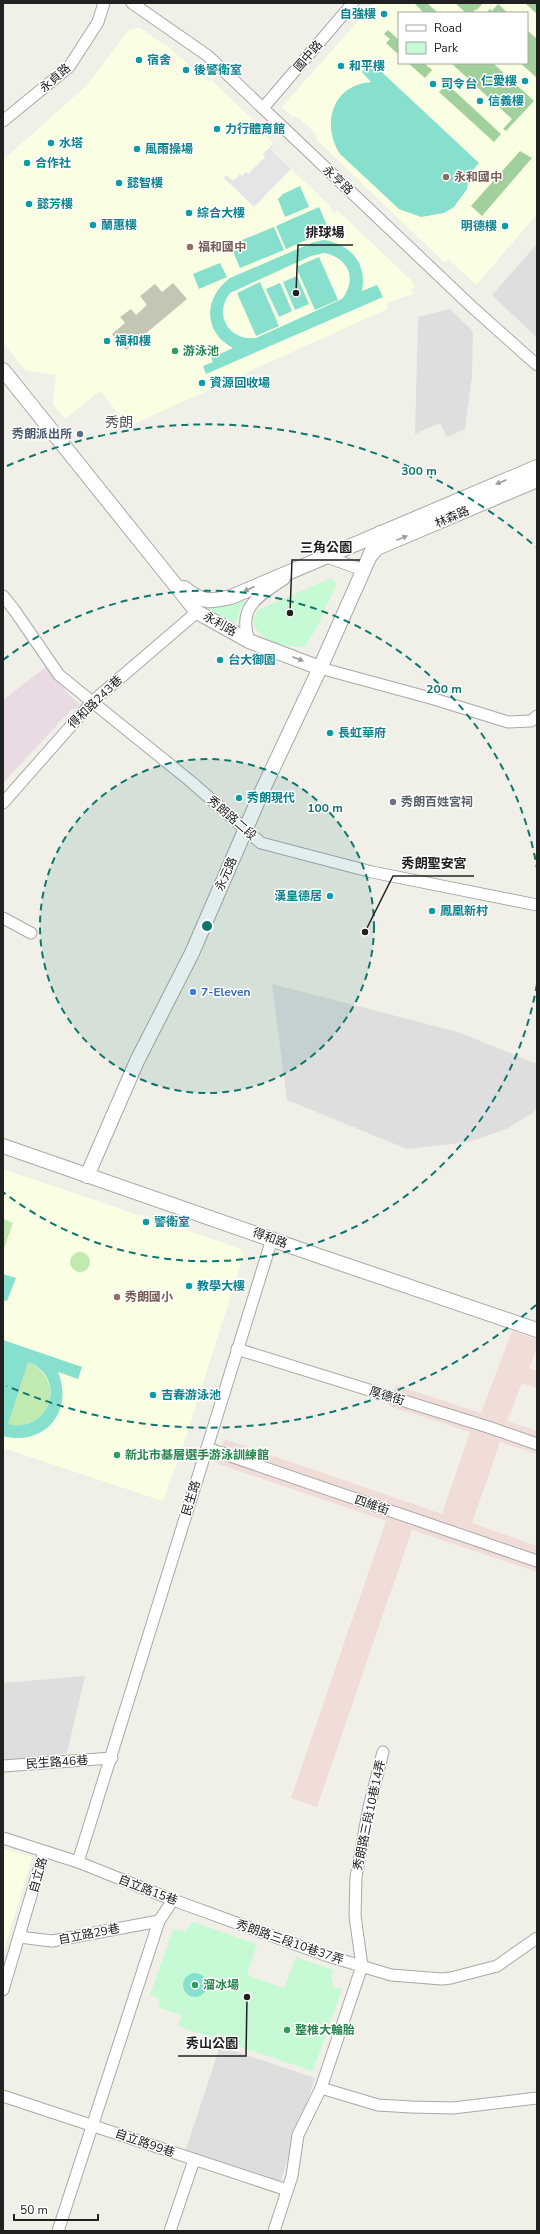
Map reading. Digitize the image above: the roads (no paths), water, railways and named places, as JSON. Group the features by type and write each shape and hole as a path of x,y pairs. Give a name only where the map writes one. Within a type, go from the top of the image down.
{"street":[{"name":"永貞路","path":"3,121 70,67 98,22 104,3"},
{"name":"永亨路","path":"132,3 208,56 472,307 537,365"},
{"name":"國中路","path":"263,108 353,3"},
{"name":"永利路","path":"3,370 197,612 249,640 320,668 434,699 508,722 530,721 537,716"},
{"name":"林森路","path":"310,562 537,467"},
{"name":"林森路","path":"366,564 377,548 537,480"},
{"path":"324,556 366,564 380,533"},
{"path":"164,572 197,598 211,602 231,597 310,562"},
{"path":"249,640 244,627 245,617 251,605 259,596 310,562"},
{"name":"永元路","path":"88,1176 137,1061 192,953 245,830 366,564"},
{"name":"秀朗路二段","path":"3,596 59,675 189,780 261,843 372,872 537,905"},
{"name":"得和路243巷","path":"3,803 92,702 197,612"},
{"path":"3,918 31,933"},
{"name":"得和路","path":"3,1146 537,1330"},
{"name":"民生路","path":"112,1758 272,1239"},
{"name":"厚德街","path":"237,1349 488,1427 537,1444"},
{"name":"四維街","path":"207,1448 537,1561"},
{"name":"秀朗路三段10巷14弄","path":"362,1966 355,1902 356,1877 361,1844 383,1752"},
{"path":"78,1862 112,1758"},
{"name":"民生路46巷","path":"3,1766 112,1758"},
{"path":"3,1838 44,1852"},
{"name":"自立路","path":"3,1990 44,1852 78,1862"},
{"name":"自立路15巷","path":"78,1862 219,1917"},
{"path":"58,2231 159,1921 173,1900"},
{"name":"秀朗路三段10巷37弄","path":"219,1917 392,1975 442,1979 497,1966 537,1938"},
{"name":"自立路29巷","path":"19,1937 52,1941 159,1921"},
{"path":"274,2231 292,2176 298,2136 321,2088 362,1966"},
{"path":"321,2088 378,2105 411,2107 453,2108 537,2098"},
{"name":"自立路99巷","path":"3,2096 287,2190"},
{"path":"170,2231 194,2160"}],"place":[{"name":"自強樓","path":"384,14"},
{"name":"宿舍","path":"139,60"},
{"name":"和平樓","path":"341,66"},
{"name":"後警衛室","path":"186,70"},
{"name":"仁愛樓","path":"525,81"},
{"name":"司令台","path":"433,84"},
{"name":"信義樓","path":"480,101"},
{"name":"力行體育館","path":"217,129"},
{"name":"水塔","path":"51,143"},
{"name":"風雨操場","path":"137,149"},
{"name":"合作社","path":"27,163"},
{"name":"永和國中","path":"446,177"},
{"name":"懿智樓","path":"119,183"},
{"name":"懿芳樓","path":"29,204"},
{"name":"綜合大樓","path":"189,213"},
{"name":"蘭惠樓","path":"93,225"},
{"name":"明德樓","path":"505,226"},
{"name":"福和國中","path":"190,247"},
{"name":"排球場","path":"296,293"},
{"name":"福和樓","path":"107,341"},
{"name":"游泳池","path":"175,351"},
{"name":"資源回收場","path":"202,383"},
{"name":"秀朗派出所","path":"80,434"},
{"name":"三角公園","path":"290,613"},
{"name":"台大御園","path":"220,660"},
{"name":"長虹華府","path":"330,733"},
{"name":"秀朗現代","path":"239,798"},
{"name":"秀朗百姓宮祠","path":"393,802"},
{"name":"漢皇德居","path":"330,896"},
{"name":"鳳凰新村","path":"432,911"},
{"name":"秀朗聖安宮","path":"365,932"},
{"name":"7-Eleven","path":"193,992"},
{"name":"警衛室","path":"146,1222"},
{"name":"教學大樓","path":"189,1286"},
{"name":"秀朗國小","path":"117,1297"},
{"name":"吉春游泳池","path":"153,1395"},
{"name":"新北市基層選手游泳訓練館","path":"117,1455"},
{"name":"溜冰場","path":"195,1985"},
{"name":"秀山公園","path":"247,1997"},
{"name":"整椎大輪胎","path":"287,2030"}],"district":[{"name":"秀朗","path":"119,422"}]}
